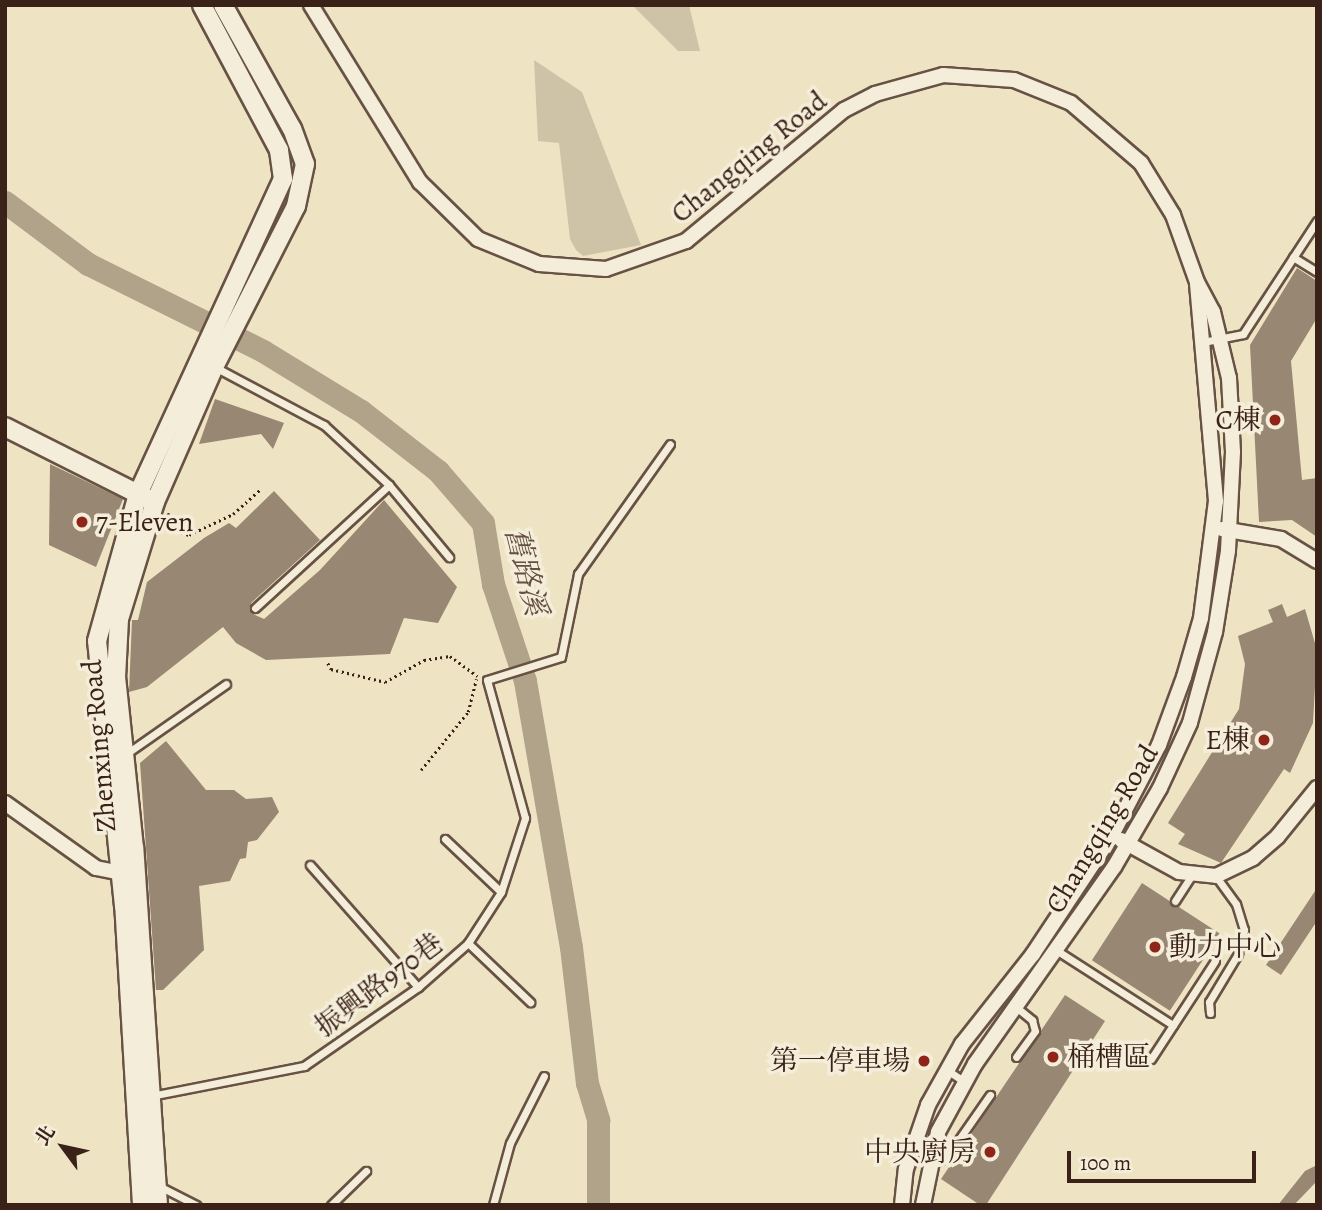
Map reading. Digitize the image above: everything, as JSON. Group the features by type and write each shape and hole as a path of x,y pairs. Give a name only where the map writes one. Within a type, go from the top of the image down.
{"street":[{"name":"Zhenxing Road","path":"118,756 97,641 138,494 197,358 280,194 283,167 262,115 202,5"},
{"name":"Zhenxing Road","path":"142,1205 144,1097 118,756 116,645 119,619 155,502 214,367 296,206 305,164 292,129 223,5"},
{"name":"Changqing Road","path":"311,5 420,181 447,213 498,251 564,268 629,264 686,241 844,110 875,94 943,75 1014,80 1059,97 1094,119 1141,163 1173,215 1197,282 1221,337 1232,420 1229,529 1215,632 1190,723 1128,844 965,1082 938,1132 929,1164 923,1205"},
{"name":"Changqing Road","path":"902,1205 915,1136 947,1070 1112,835 1159,745 1184,677 1201,618 1213,529 1213,435 1197,282"},
{"path":"5,427 155,502"},
{"path":"1213,529 1229,529 1281,539 1317,561"},
{"path":"1112,835 1191,876 1216,876 1253,858 1278,836 1317,788"},
{"path":"5,803 96,868 129,874"},
{"name":"Zhenxing Road","path":"144,1097 158,1185 158,1205"}],"lane":[{"path":"1203,342 1243,334 1317,221"},
{"path":"1293,257 1317,272"},
{"path":"197,358 324,425 388,485 449,557"},
{"path":"488,680 561,657 578,574 670,444"},
{"path":"255,608 388,485"},
{"name":"振興路970巷","path":"144,1097 304,1066 418,987 468,943 501,892 525,818 488,680"},
{"path":"118,756 226,684"},
{"path":"445,839 501,892"},
{"path":"310,865 418,987"},
{"path":"1175,901 1191,876"},
{"path":"1210,1013 1209,1002 1238,954 1244,930 1236,904 1216,876"},
{"path":"468,943 530,1002"},
{"path":"1056,950 1173,1025"},
{"path":"1150,1059 1215,961"},
{"path":"1016,1007 1032,1020 1035,1031 1016,1057"},
{"path":"947,1070 965,1082"},
{"path":"494,1205 510,1143 544,1076"},
{"path":"929,1164 946,1158 990,1095"},
{"path":"331,1205 366,1171"},
{"path":"158,1185 196,1205"}],"path":[{"path":"155,502 170,515 176,530 189,535 233,514 261,489"},
{"path":"328,663 331,669 385,682 424,660 450,656 488,680"},
{"path":"421,770 468,712 478,676"}],"shaded area":[{"path":"632,5 689,5 700,51 678,51"},
{"path":"534,60 582,92 641,245 583,256 576,250 570,239 559,143 538,141"}],"building":[{"name":"C棟","path":"1297,268 1317,281 1317,318 1291,361 1302,480 1317,478 1317,537 1292,520 1259,522 1250,345"},
{"path":"215,399 284,423 273,449 261,434 199,444"},
{"name":"7-Eleven","path":"50,464 123,499 96,567 49,545"},
{"path":"274,491 320,540 251,603 251,613 264,619 320,570 384,500 457,587 438,623 404,618 390,654 266,660 236,643 223,627 147,687 129,692 132,620 138,620 147,582 204,538 229,523 236,528"},
{"name":"E棟","path":"1282,604 1287,617 1305,609 1317,650 1313,723 1290,773 1284,769 1221,863 1178,844 1185,834 1168,823 1239,709 1245,664 1238,636 1273,622 1268,610"},
{"path":"166,741 206,790 234,790 246,799 272,797 279,812 257,840 248,842 246,858 240,859 230,881 199,886 204,950 163,990 156,990 140,763"},
{"name":"動力中心","path":"1142,883 1220,934 1170,1011 1092,960"},
{"path":"1317,888 1317,921 1281,975 1266,965"},
{"path":"1065,995 1105,1021 986,1205 980,1205 941,1179"},
{"path":"1317,1165 1317,1181 1294,1205 1278,1205 1305,1171"}],"waterway":[{"name":"舊路溪","path":"5,202 88,264 263,351 361,411 438,471 483,523 493,584 525,681 571,947 587,1083 598,1120 598,1205"}],"place":[{"name":"C棟","path":"1275,420"},
{"name":"7-Eleven","path":"82,522"},
{"name":"E棟","path":"1264,740"},
{"name":"動力中心","path":"1155,947"},
{"name":"桶槽區","path":"1053,1057"},
{"name":"第一停車場","path":"924,1061"},
{"name":"中央廚房","path":"990,1152"}]}
